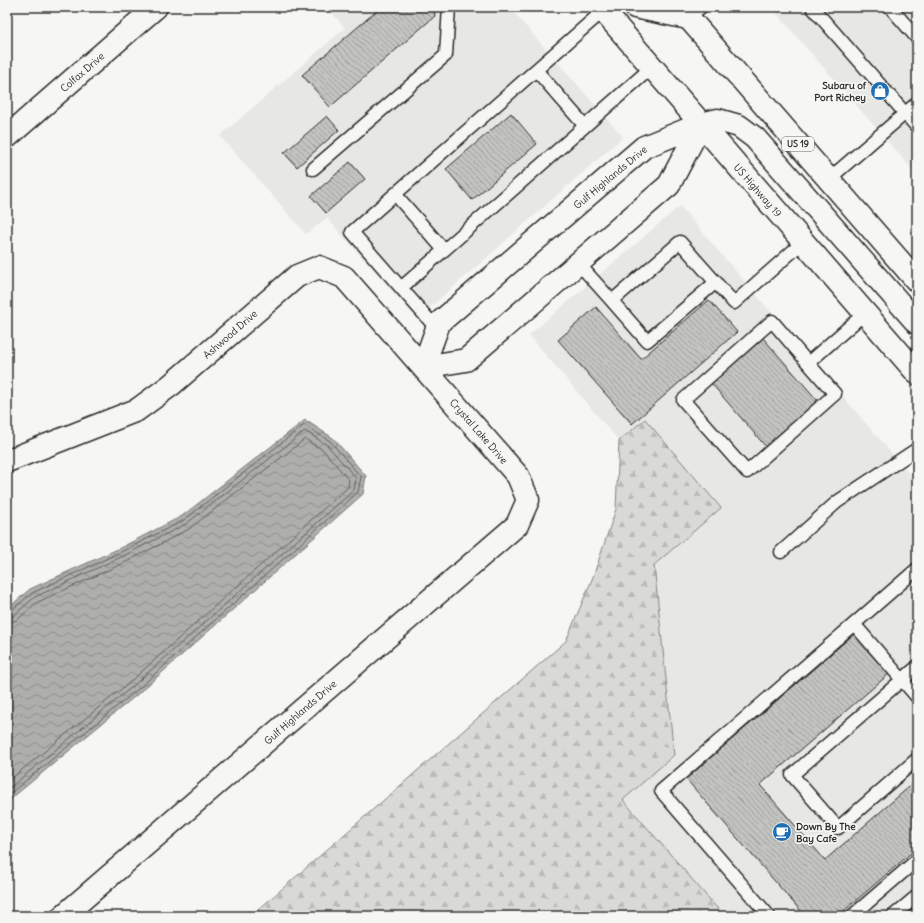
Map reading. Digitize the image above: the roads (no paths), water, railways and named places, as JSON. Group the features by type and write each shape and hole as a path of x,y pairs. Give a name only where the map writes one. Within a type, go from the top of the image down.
{"main road":[{"name":"Colfax Drive","path":"7,137 156,7"},
{"path":"635,7 689,11"},
{"name":"US Highway 19","path":"602,9 917,373"},
{"name":"US 19","path":"689,11 829,179 917,281"},
{"name":"Gulf Highlands Drive","path":"423,367 439,323 644,148 701,124 718,120 739,126 756,138 917,323"},
{"path":"423,367 466,360 669,185 701,124"},
{"name":"Ashwood Drive","path":"7,461 137,410 171,385 297,276 319,267 344,277 423,367"},
{"name":"Crystal Lake Drive","path":"423,367 518,476 528,500"},
{"name":"Gulf Highlands Drive","path":"63,916 517,525 528,500"}],"lane":[{"path":"313,169 446,54 449,7"},
{"path":"812,7 917,127"},
{"path":"890,7 917,38"},
{"path":"437,329 352,232 536,70 602,9"},
{"path":"401,288 652,67"},
{"path":"536,70 585,126"},
{"path":"829,179 917,103"},
{"path":"395,194 444,250"},
{"path":"612,301 680,242 734,303 804,242"},
{"path":"578,263 647,341 716,282"},
{"path":"808,363 865,313"},
{"path":"772,321 808,363 835,394 747,472 683,400 772,321"},
{"path":"781,552 837,502 917,449"},
{"path":"769,916 661,791 917,569"},
{"path":"854,624 917,697"},
{"path":"917,667 792,776 838,828 917,759"},
{"path":"852,916 917,860"},
{"path":"893,916 917,896"}],"water":[{"path":"305,420 333,438 366,476 363,494 139,693 7,802 7,609 30,589 120,548 182,516"}],"place":[{"name":"Subaru of Port Richey","path":"880,91"},
{"name":"Down By The Bay Cafe","path":"782,832"}]}
